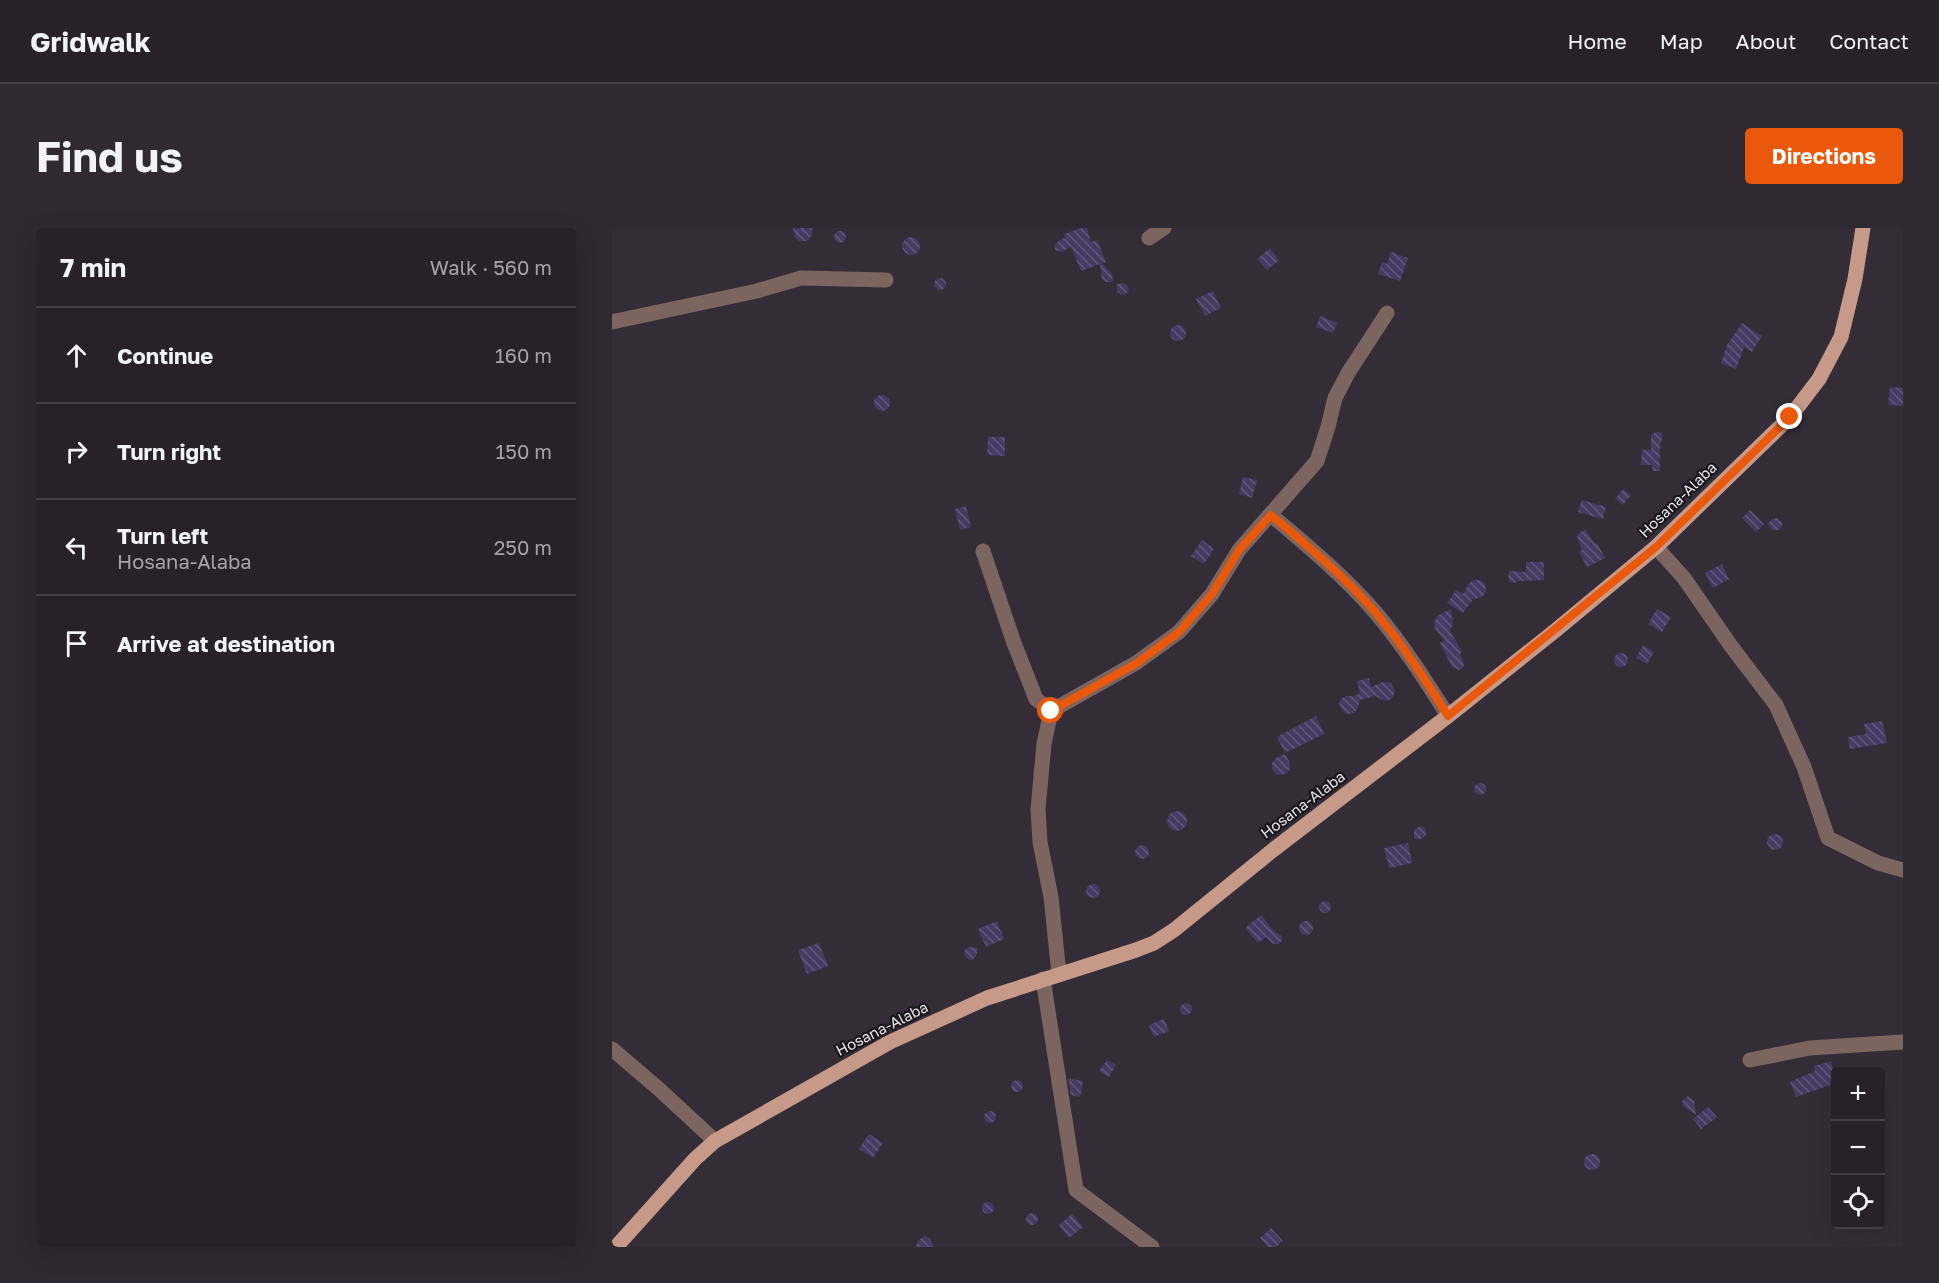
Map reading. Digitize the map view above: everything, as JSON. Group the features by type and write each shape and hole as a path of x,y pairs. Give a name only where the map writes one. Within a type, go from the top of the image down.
{"main road":[{"name":"Hosana-Alaba","path":"616,1247 695,1159 715,1141 890,1042 987,998 1136,950 1154,943 1174,930 1273,850 1448,716 1656,547 1790,417 1819,379 1841,337 1855,279 1863,228"}],"street":[{"path":"1149,238 1164,228"},
{"path":"612,321 757,291 801,278 886,280"},
{"path":"1059,974 1051,897 1040,842 1038,809 1044,744 1051,711 1137,663 1179,632 1212,594 1239,550 1317,461 1335,398 1348,373 1387,314"},
{"path":"1271,515 1326,561 1377,614 1448,716"},
{"path":"1656,547 1684,578 1731,646 1776,705 1804,767 1828,838 1878,863 1903,870"},
{"path":"983,551 1036,699 1051,711"},
{"path":"1043,979 1076,1190 1152,1247"},
{"path":"1750,1060 1810,1048 1903,1042"},
{"path":"612,1048 715,1141"}],"building":[{"path":"793,228 812,228 812,235 807,241 799,241 795,237"},
{"path":"1087,228 1091,242 1097,240 1106,262 1102,263 1112,274 1113,282 1106,282 1102,279 1100,264 1081,271 1071,247 1061,252 1055,250 1055,244 1065,237 1064,234"},
{"path":"840,231 846,237 840,243 834,237"},
{"path":"907,237 915,237 920,242 918,253 907,255 902,250 902,242"},
{"path":"1270,248 1279,260 1267,270 1257,259"},
{"path":"1391,252 1408,258 1400,281 1378,274 1382,262 1387,264"},
{"path":"940,278 946,284 940,290 934,284"},
{"path":"1123,283 1129,290 1122,295 1117,292 1117,284"},
{"path":"1213,291 1221,308 1205,316 1196,299"},
{"path":"1320,316 1337,323 1333,333 1316,327"},
{"path":"1742,323 1762,336 1752,352 1744,347 1736,369 1721,363 1727,345"},
{"path":"1178,325 1184,327 1186,333 1184,339 1178,341 1172,339 1170,333 1172,327"},
{"path":"1890,387 1903,388 1903,406 1888,405"},
{"path":"882,395 888,397 890,403 888,409 882,411 876,409 874,403 876,397"},
{"path":"1655,432 1661,432 1663,436 1660,445 1660,471 1653,471 1652,465 1641,465 1642,450 1651,450 1651,436"},
{"path":"988,437 1005,437 1005,456 987,455"},
{"path":"1243,477 1257,480 1252,498 1239,494"},
{"path":"1623,489 1631,495 1623,505 1615,499"},
{"path":"1582,500 1606,507 1603,519 1578,512"},
{"path":"966,506 971,527 960,530 955,509"},
{"path":"1750,510 1764,524 1756,532 1742,518"},
{"path":"1777,518 1782,522 1782,527 1779,530 1773,530 1767,524"},
{"path":"1586,530 1595,544 1597,543 1605,558 1587,567 1579,552 1582,550 1577,537 1580,532"},
{"path":"1202,540 1214,549 1204,564 1191,556"},
{"path":"1526,562 1544,562 1544,580 1510,582 1508,577 1510,571 1526,572"},
{"path":"1722,564 1729,579 1713,588 1705,573"},
{"path":"1474,580 1485,583 1486,592 1482,597 1473,599 1463,613 1447,603 1456,590 1463,594 1469,583"},
{"path":"1451,609 1453,624 1450,631 1462,652 1460,654 1464,664 1459,670 1452,667 1440,643 1445,640 1435,629 1434,623 1437,616"},
{"path":"1657,609 1671,617 1662,632 1648,624"},
{"path":"1643,645 1654,652 1647,664 1636,658"},
{"path":"1621,653 1626,655 1628,660 1626,665 1621,667 1616,665 1614,660 1616,655"},
{"path":"1369,678 1371,687 1383,682 1391,683 1395,691 1393,697 1388,701 1375,696 1360,700 1354,713 1343,712 1339,704 1341,699 1360,693 1357,681"},
{"path":"1316,716 1324,734 1285,753 1277,737"},
{"path":"1882,721 1887,743 1850,749 1848,737 1866,734 1864,724"},
{"path":"1285,754 1290,763 1290,769 1286,774 1277,775 1272,769 1272,763 1276,758"},
{"path":"1482,783 1485,784 1485,794 1478,795 1475,794 1474,787 1475,784"},
{"path":"1177,811 1184,814 1187,821 1184,828 1177,831 1170,828 1167,821 1170,814"},
{"path":"1420,826 1425,828 1426,835 1421,839 1414,839 1414,830"},
{"path":"1775,834 1781,836 1783,842 1781,848 1775,850 1769,848 1767,842 1769,836"},
{"path":"1408,843 1412,863 1389,868 1384,848"},
{"path":"1142,845 1147,847 1149,852 1147,857 1142,859 1137,857 1135,852 1137,847"},
{"path":"1093,884 1098,886 1100,891 1098,896 1093,898 1088,896 1086,891 1088,886"},
{"path":"1327,901 1330,902 1330,912 1323,913 1320,912 1319,905 1320,902"},
{"path":"1261,915 1274,931 1282,936 1279,944 1273,944 1266,937 1258,943 1245,928"},
{"path":"997,921 1004,939 986,947 978,929"},
{"path":"1306,921 1311,923 1313,928 1311,933 1306,935 1301,933 1299,928 1301,923"},
{"path":"819,943 828,966 807,974 798,950"},
{"path":"978,948 972,960 964,955 965,949"},
{"path":"1188,1003 1191,1004 1191,1014 1184,1015 1181,1014 1180,1007 1181,1004"},
{"path":"1164,1019 1169,1031 1154,1037 1149,1025"},
{"path":"1107,1060 1116,1065 1109,1077 1099,1071"},
{"path":"1831,1061 1831,1085 1796,1097 1790,1082 1815,1071 1814,1066"},
{"path":"1068,1078 1083,1081 1080,1097 1071,1095"},
{"path":"1019,1080 1022,1081 1022,1091 1015,1092 1012,1091 1011,1084 1012,1081"},
{"path":"1688,1096 1694,1101 1696,1115 1683,1106 1682,1101"},
{"path":"1708,1107 1717,1117 1701,1129 1693,1119"},
{"path":"992,1111 995,1112 995,1122 988,1123 985,1122 984,1115 985,1112"},
{"path":"869,1134 883,1143 873,1158 859,1149"},
{"path":"1592,1154 1598,1156 1600,1162 1598,1168 1592,1170 1586,1168 1584,1162 1586,1156"},
{"path":"990,1202 993,1203 993,1213 986,1214 983,1213 982,1206 983,1203"},
{"path":"1034,1213 1037,1214 1037,1224 1030,1225 1027,1224 1026,1217 1027,1214"},
{"path":"1072,1214 1083,1227 1069,1238 1059,1225"},
{"path":"1271,1228 1283,1241 1276,1247 1268,1247 1260,1238"},
{"path":"925,1236 930,1239 934,1247 915,1247 920,1239"}],"route":[{"path":"1051,711 1137,663 1179,632 1212,594 1239,550 1271,515 1326,561 1377,614 1448,716 1656,547 1790,417"}]}
